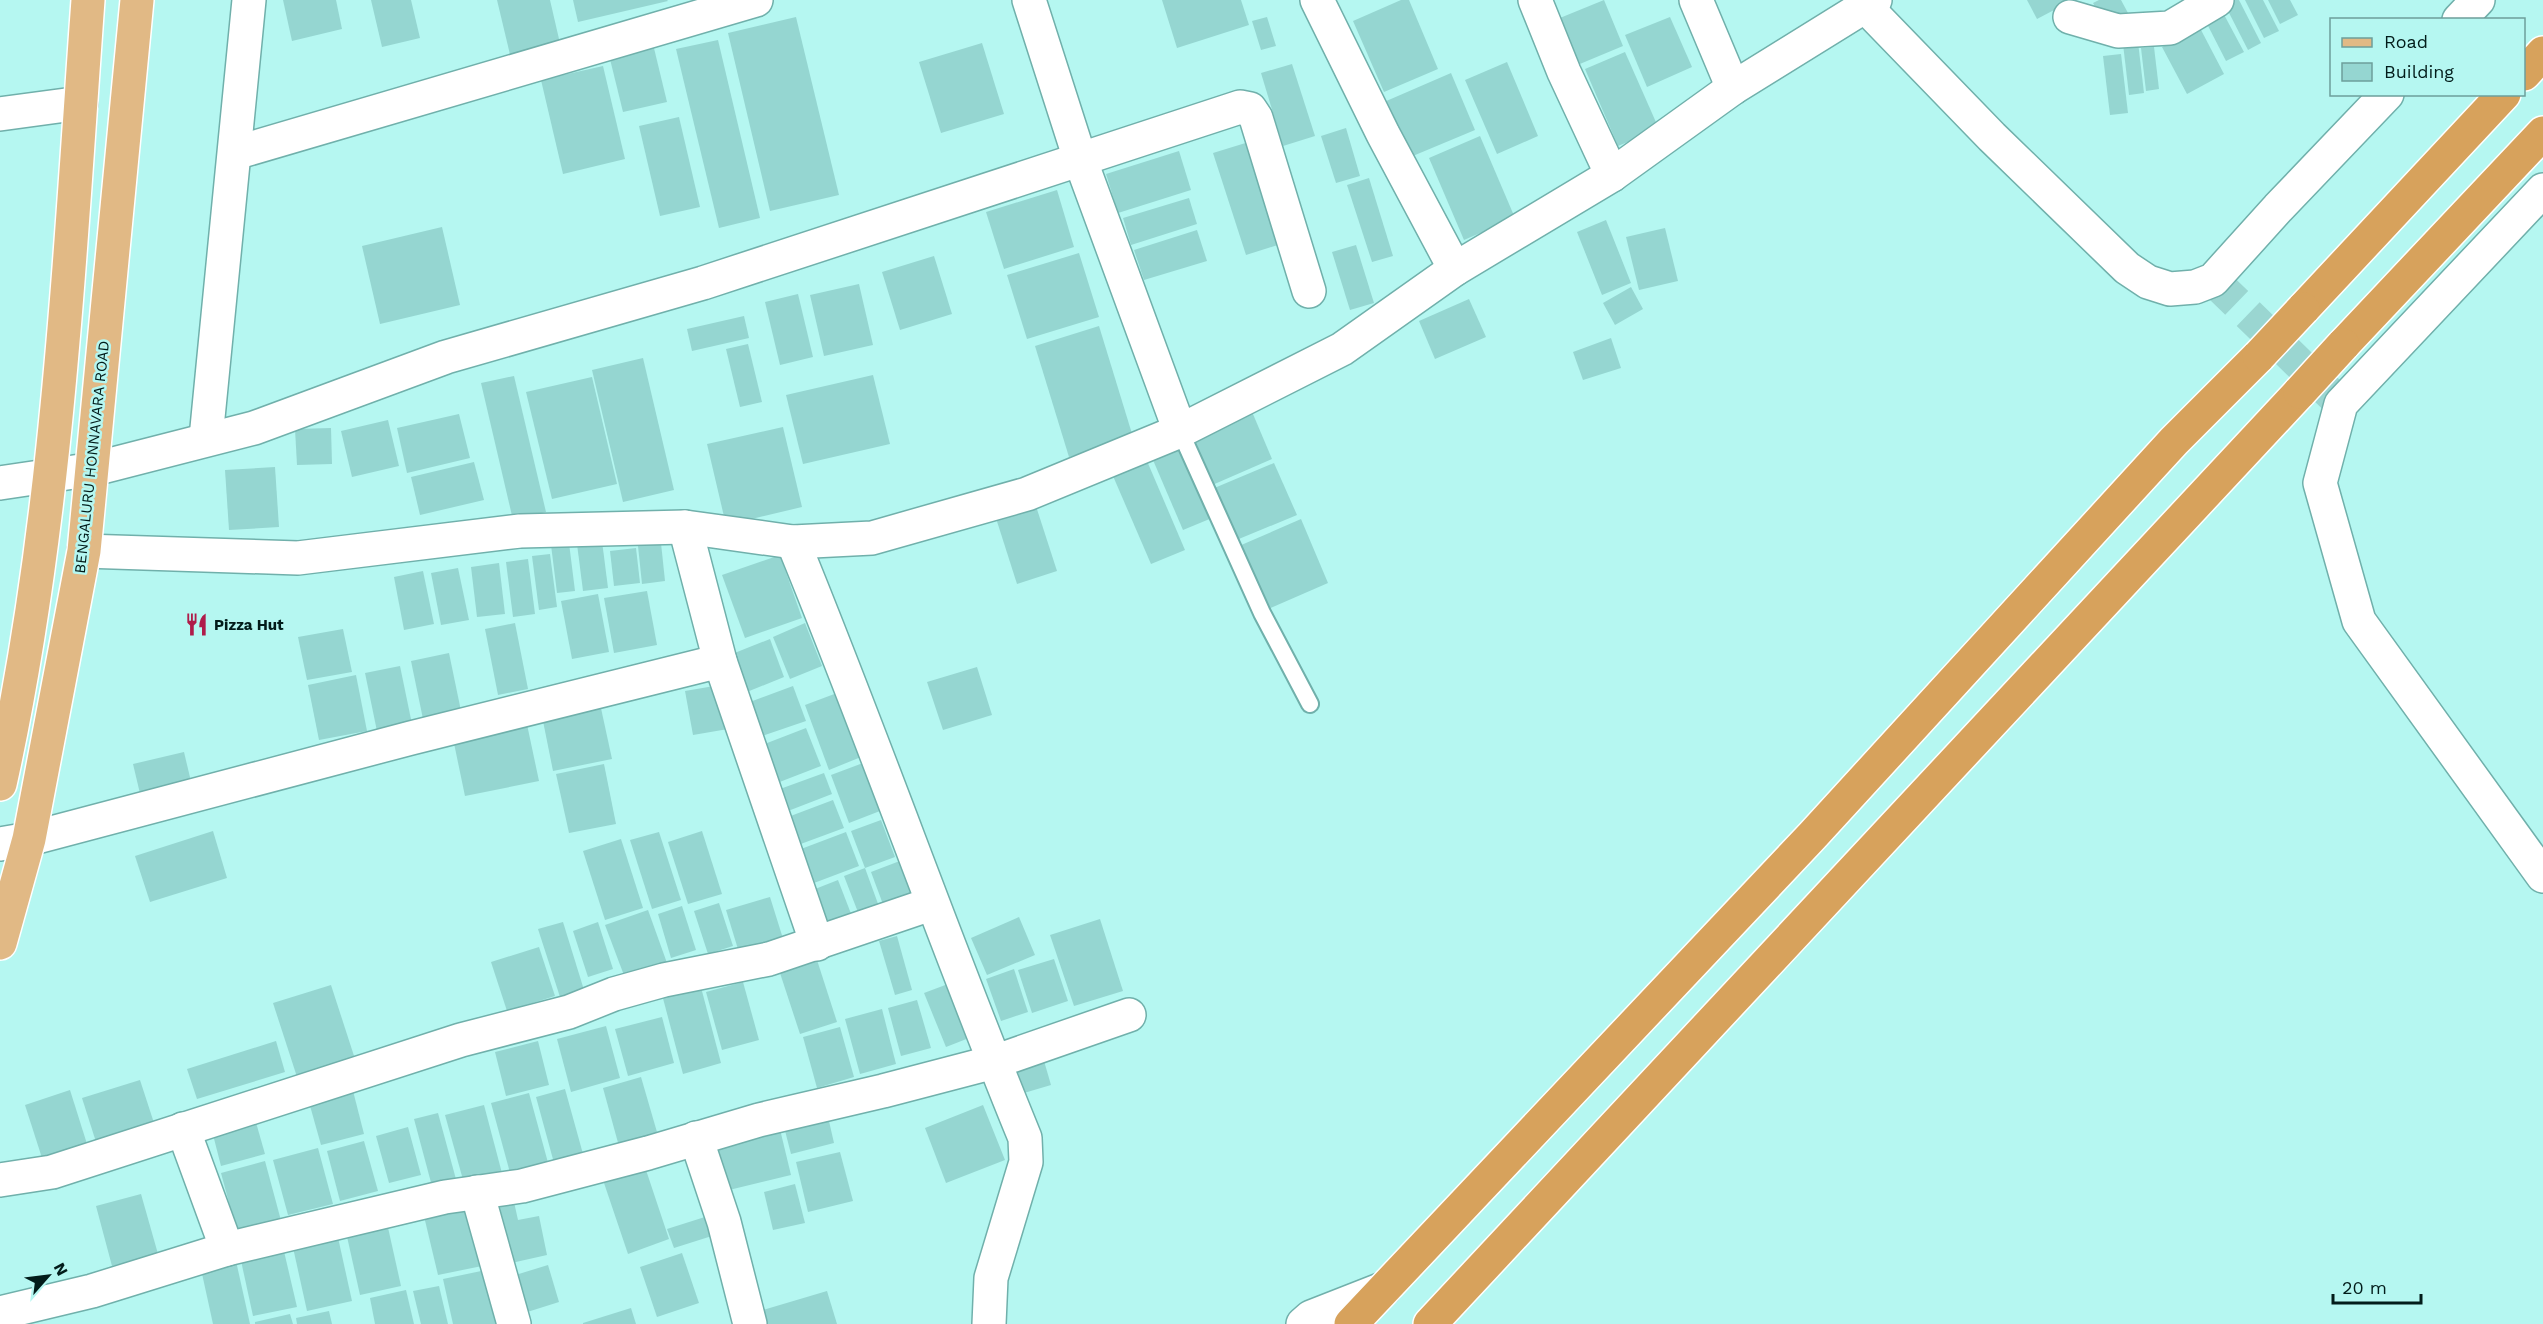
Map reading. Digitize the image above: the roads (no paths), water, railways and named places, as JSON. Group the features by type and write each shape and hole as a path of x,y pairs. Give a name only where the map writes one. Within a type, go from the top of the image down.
{"highway":[{"path":"2525,72 2543,53"},
{"path":"1352,1324 1804,844 2174,441 2259,356 2502,96"},
{"path":"1430,1324 2543,133"}],"main road":[{"path":"0,784 20,694 51,475 88,0"},
{"name":"BENGALURU HONNAVARA ROAD","path":"0,943 15,842 84,551 94,469 137,0"}],"street":[{"path":"206,438 249,0"},
{"path":"235,153 756,0"},
{"path":"1029,0 1080,159 1180,431"},
{"path":"1317,0 1383,134 1455,269"},
{"path":"1534,0 1564,72 1612,175"},
{"path":"1696,0 1732,88"},
{"path":"2070,17 2118,32 2170,28 2217,0"},
{"path":"2461,18 2478,0"},
{"path":"84,551 298,558 520,531 685,527 794,542 872,538 1027,494 1180,431 1342,349 1455,269 1612,175 1732,88 1868,2 1992,137 2127,268 2148,282 2170,289 2195,287 2213,280 2277,207 2385,96"},
{"path":"0,114 81,103"},
{"path":"0,483 94,469 206,438 254,428 446,357 703,283 1240,107 1250,109 1256,118 1309,291"},
{"path":"2543,190 2341,404 2320,483 2359,621 2543,876"},
{"path":"685,527 720,661 817,944"},
{"path":"794,542 831,632 931,904 1025,1138 1026,1162 991,1278 989,1324"},
{"path":"15,842 411,738 720,661"},
{"path":"0,1180 52,1172 461,1040 569,1012 614,994 664,980 770,959 931,904"},
{"path":"0,1313 92,1291 227,1249 445,1197 522,1186 759,1120 994,1062 1128,1015"},
{"path":"183,1129 227,1249"},
{"path":"696,1138 724,1222 750,1324"},
{"path":"477,1192 514,1324"},
{"path":"1452,1324 1475,1276"},
{"path":"1303,1324 1311,1317 1385,1288"}],"lane":[{"path":"1180,431 1262,613 1310,704"}],"tunnel":[{"path":"2213,280 2341,404"}],"place":[{"name":"Pizza Hut","path":"196,625"}]}
